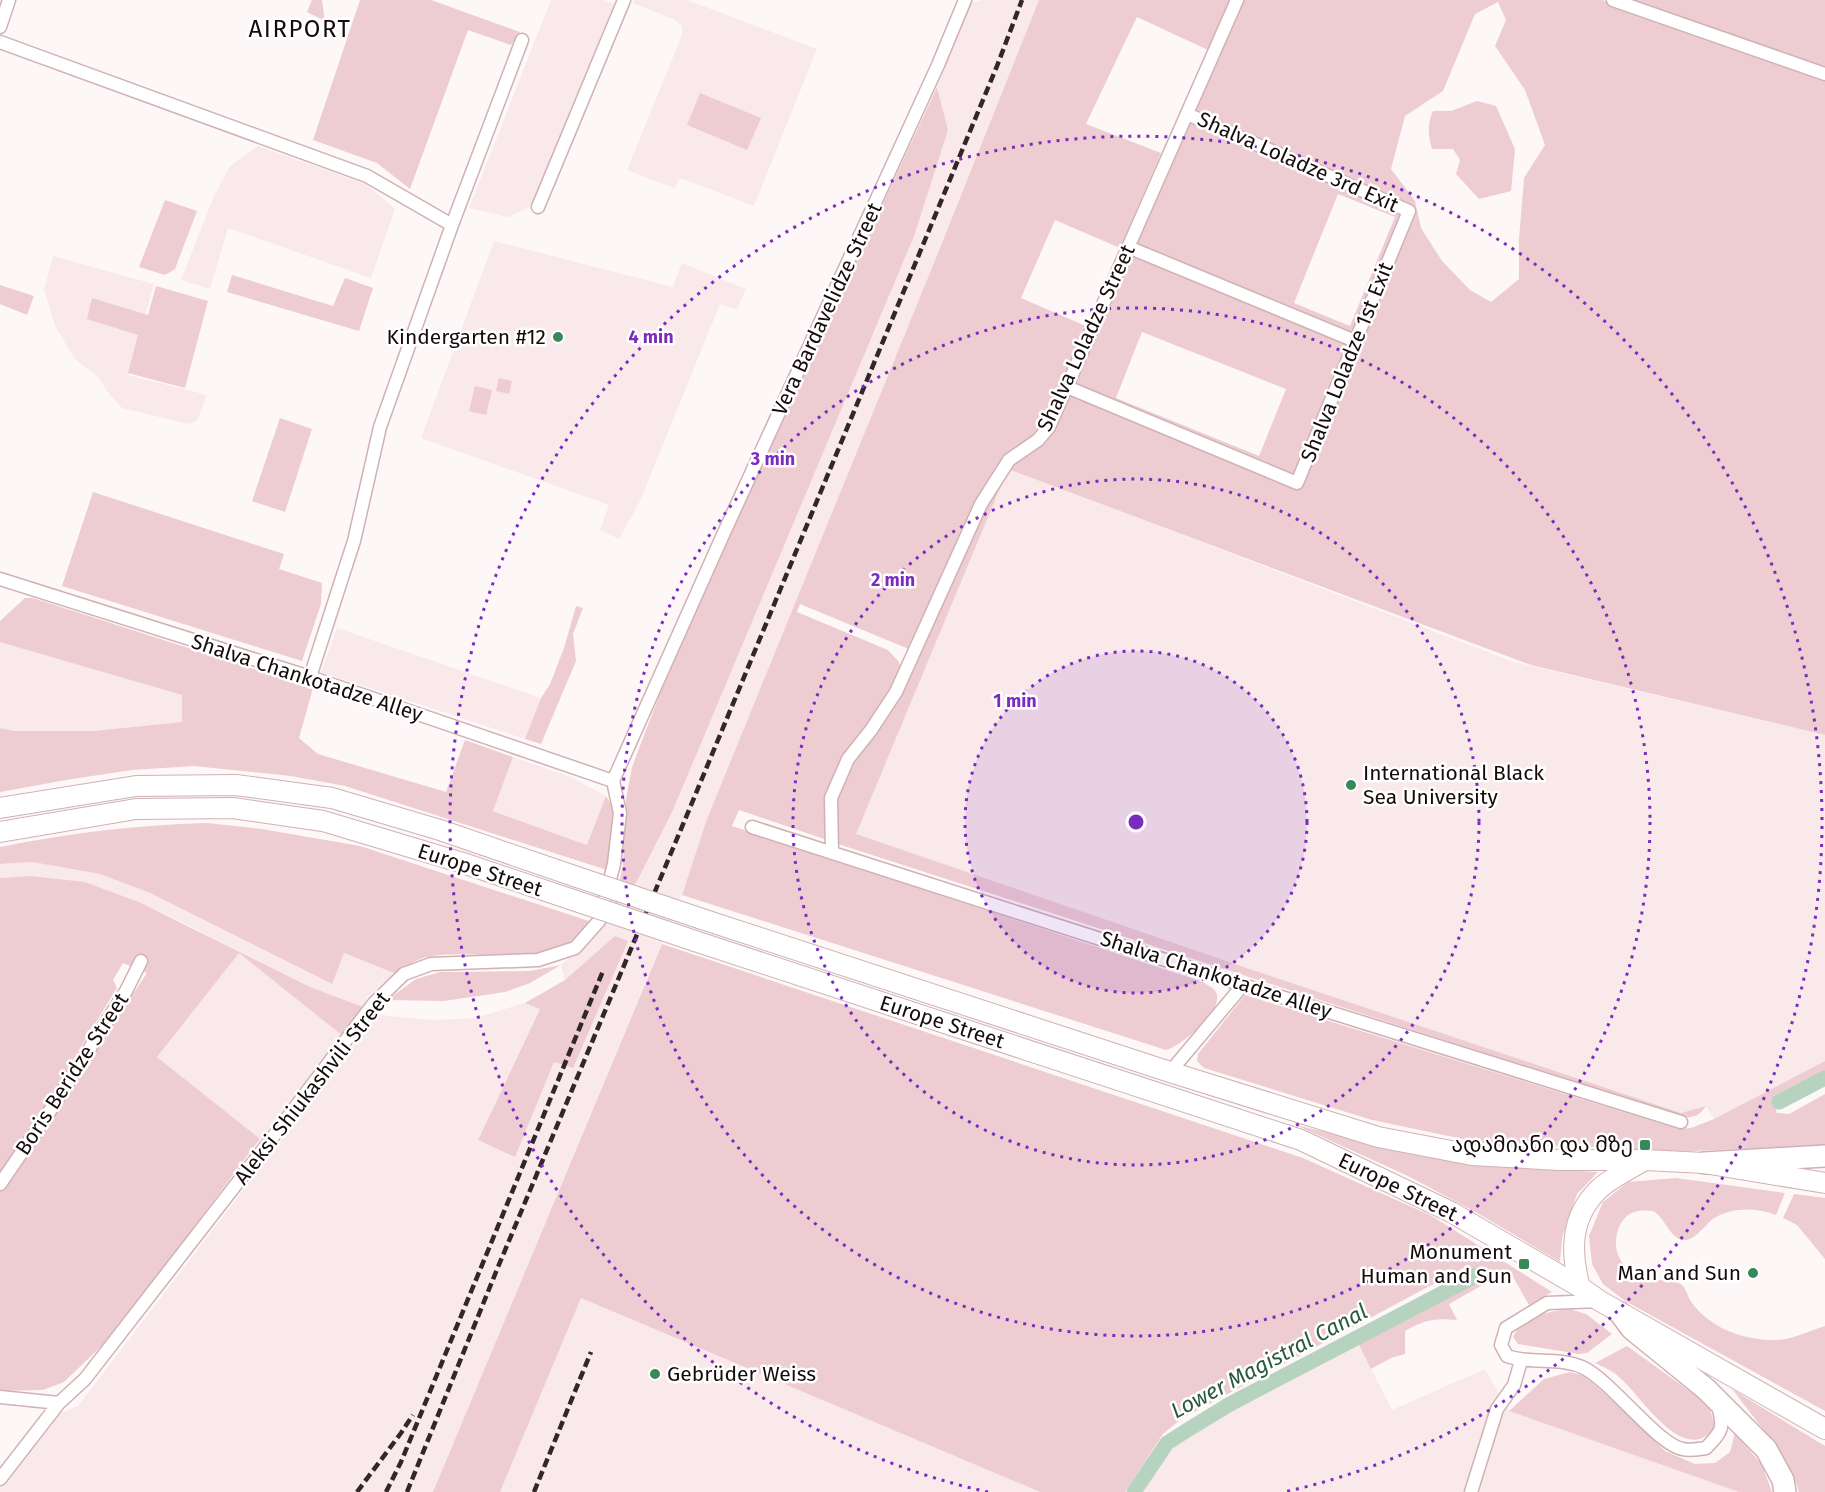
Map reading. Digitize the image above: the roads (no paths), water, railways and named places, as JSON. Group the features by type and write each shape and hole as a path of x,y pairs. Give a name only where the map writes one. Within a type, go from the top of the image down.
{"highway":[{"path":"1704,1163 1825,1156"},
{"path":"1620,1313 1632,1329 1706,1389 1766,1449 1783,1480 1785,1492"}],"main road":[{"name":"Europe Street","path":"0,807 136,786 236,785 332,798 440,830 702,919 1170,1072 1378,1137 1472,1155 1559,1160 1704,1163 1825,1183"},
{"name":"Europe Street","path":"0,832 136,809 234,808 323,822 463,863 1301,1140 1451,1212 1580,1287 1600,1302 1825,1429"},
{"path":"1580,1287 1573,1262 1573,1253 1574,1236 1582,1211 1598,1190 1645,1160"}],"street":[{"path":"0,27 9,0"},
{"path":"538,207 624,0"},
{"name":"Vera Bardavelidze Street","path":"613,781 938,65 965,0"},
{"name":"Shalva Loladze Street","path":"832,853 831,798 848,759 872,730 896,692 981,504 1009,460 1038,440 1049,427 1237,0"},
{"path":"1613,0 1825,74"},
{"path":"310,678 354,541 380,427 452,225 522,40"},
{"path":"0,42 367,176 452,225"},
{"name":"Shalva Loladze 3rd Exit","path":"1187,114 1409,211"},
{"name":"Shalva Loladze 1st Exit","path":"1067,387 1297,483 1409,211"},
{"path":"1128,247 1356,341"},
{"name":"Shalva Chankotadze Alley","path":"0,579 310,678 613,781"},
{"name":"Aleksi Shiukashvili Street","path":"0,1479 59,1403 85,1379 374,1003 404,974 430,964 538,960 574,948 599,921 614,864 620,813 613,781"},
{"name":"Shalva Chankotadze Alley","path":"752,827 1243,985 1681,1122"},
{"name":"Boris Beridze Street","path":"0,1184 46,1117 126,991 141,961"},
{"path":"1170,1072 1243,985"},
{"path":"1600,1302 1547,1303 1506,1328 1502,1345 1507,1356 1521,1361 1556,1361 1584,1368 1627,1403 1664,1440 1682,1449 1706,1448 1718,1436 1723,1424 1717,1401"},
{"path":"1471,1492 1497,1409 1514,1385 1521,1361"},
{"path":"0,1397 59,1403"}],"waterway":[{"name":"Lower Magistral Canal","path":"1779,1102 1825,1078"},
{"name":"Lower Magistral Canal","path":"1134,1492 1167,1443 1189,1429 1230,1404 1477,1275"}],"railway":[{"path":"407,1492 498,1267 997,66 1022,0"},
{"path":"386,1492 401,1462 603,971"},
{"path":"534,1492 591,1352"},
{"path":"357,1492 413,1415"}],"place":[{"name":"Kindergarten #12","path":"558,337"},
{"name":"International Black Sea University","path":"1351,785"},
{"name":"ადამიანი და მზე","path":"1645,1145"},
{"name":"Monument Human and Sun","path":"1524,1264"},
{"name":"Man and Sun","path":"1753,1273"},
{"name":"Gebrüder Weiss","path":"655,1374"}],"district":[{"name":"AIRPORT","path":"300,29"}]}
